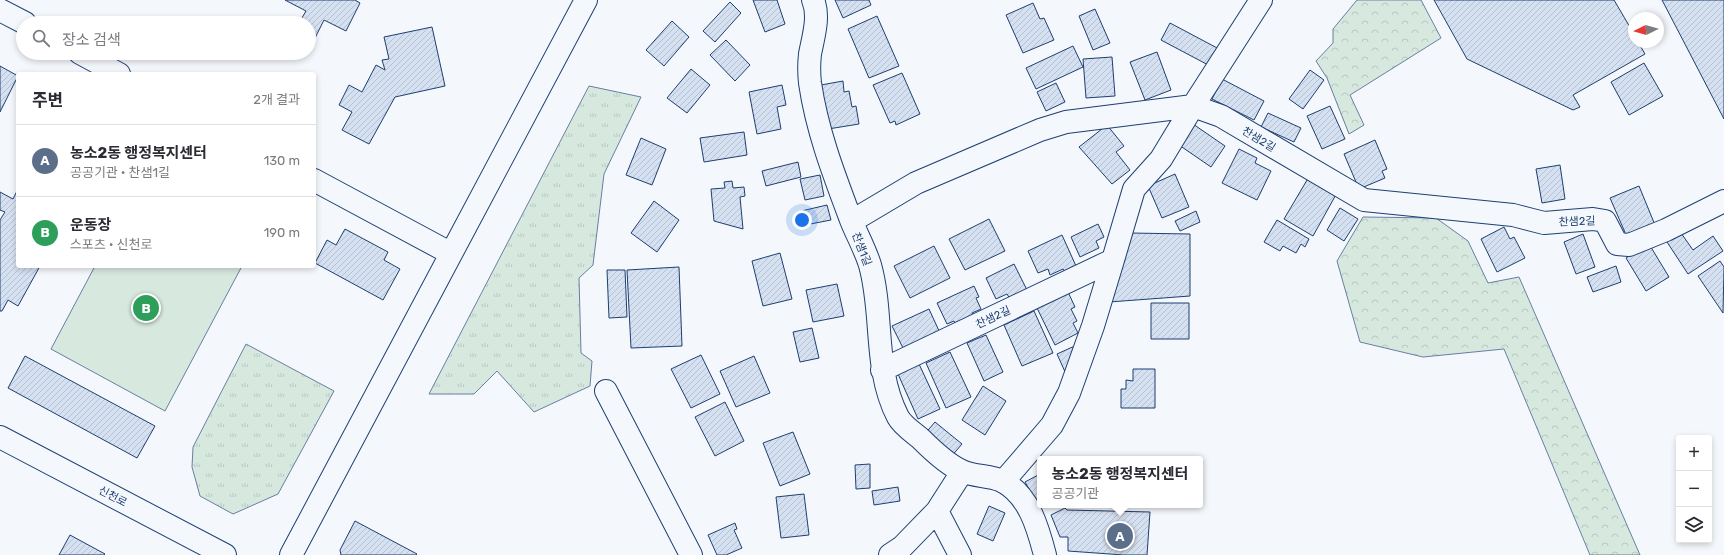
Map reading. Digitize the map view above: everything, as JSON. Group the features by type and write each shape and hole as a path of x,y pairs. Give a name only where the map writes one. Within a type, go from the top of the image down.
{"street":[{"path":"291,555 586,0"},
{"name":"찬샘1길","path":"813,0 816,6 810,56 810,81 814,104 828,161 870,264 877,304 882,370 888,394 899,418 935,452 962,472 1003,482 1022,497 1037,525 1045,555"},
{"path":"1003,482 1052,425 1069,393 1093,326 1134,189 1161,159 1261,0"},
{"path":"0,10 16,19"},
{"path":"93,60 115,72"},
{"path":"852,221 916,183 1040,130 1066,122 1193,106"},
{"name":"찬샘2길","path":"1193,106 1221,116 1364,200 1513,214 1544,223 1593,219 1605,221 1617,244 1629,245 1666,230 1724,201"},
{"path":"316,181 450,254"},
{"name":"찬샘2길","path":"882,370 1113,260"},
{"path":"606,391 691,555"},
{"name":"신천로","path":"0,437 225,555"},
{"path":"890,555 902,547 937,511 962,472"},
{"path":"937,511 960,555"}],"green space":[{"path":"1357,0 1421,0 1441,38 1350,95 1364,125 1349,134 1327,78 1316,61 1333,43 1333,29"},
{"path":"589,86 641,97 604,174 593,265 579,278 581,353 592,361 590,386 534,412 497,371 474,394 429,394"},
{"path":"1363,217 1436,218 1468,241 1488,283 1519,277 1640,555 1590,555 1504,349 1423,357 1360,342 1337,261"},
{"path":"94,268 241,268 165,411 51,349"},
{"path":"246,344 334,391 278,494 233,514 200,496 192,467 193,447"}],"building":[{"path":"285,0 355,0 360,3 346,31 324,20 316,36 316,16 303,16 306,11"},
{"path":"753,0 777,0 785,24 765,32"},
{"path":"835,0 869,0 871,5 843,18"},
{"path":"1434,0 1614,0 1628,24 1628,48 1642,48 1645,54 1573,95 1580,107 1573,110 1467,59"},
{"path":"1662,0 1724,0 1724,119"},
{"path":"730,2 741,13 715,42 703,31"},
{"path":"1033,3 1040,19 1044,18 1054,40 1023,53 1006,15"},
{"path":"1095,9 1110,43 1093,50 1079,16"},
{"path":"877,16 899,66 869,78 848,29"},
{"path":"672,21 689,37 664,66 646,50"},
{"path":"1170,23 1221,50 1212,67 1161,40"},
{"path":"432,27 445,86 395,97 369,144 342,130 352,112 339,105 349,85 362,92 376,65 385,70 382,60 389,59 384,37"},
{"path":"726,40 750,65 735,81 710,55"},
{"path":"1073,46 1083,67 1036,89 1026,68"},
{"path":"1157,52 1171,90 1145,100 1130,62"},
{"path":"1112,57 1115,96 1086,98 1083,59"},
{"path":"1644,63 1663,96 1629,115 1611,82"},
{"path":"0,66 16,75 16,80 0,112"},
{"path":"691,69 710,85 687,113 667,98"},
{"path":"1310,70 1324,80 1303,109 1289,99"},
{"path":"902,73 920,114 896,125 895,121 890,123 873,85"},
{"path":"1222,79 1264,101 1254,120 1212,99"},
{"path":"843,81 844,92 849,91 852,107 856,106 859,124 828,129 821,85"},
{"path":"1056,83 1065,102 1046,111 1037,92"},
{"path":"782,85 786,105 777,107 781,129 757,134 749,92"},
{"path":"1330,106 1345,139 1322,149 1307,116"},
{"path":"1268,113 1301,128 1294,142 1261,127"},
{"path":"1193,124 1225,146 1211,167 1179,145"},
{"path":"1107,125 1124,146 1116,152 1130,170 1112,184 1079,147"},
{"path":"744,132 747,155 704,162 700,138"},
{"path":"641,138 666,149 652,185 626,175"},
{"path":"1375,140 1387,169 1382,171 1385,178 1359,189 1344,154"},
{"path":"1239,149 1257,158 1255,163 1271,171 1257,200 1222,183"},
{"path":"798,162 801,177 766,186 762,171"},
{"path":"1560,165 1565,199 1542,203 1536,169"},
{"path":"1175,174 1189,207 1162,218 1148,186"},
{"path":"820,175 824,196 805,200 800,179"},
{"path":"1310,175 1338,191 1313,236 1284,219"},
{"path":"732,181 733,188 744,187 745,196 740,197 743,229 714,221 711,189 725,188 724,182"},
{"path":"1639,186 1655,225 1627,237 1610,198"},
{"path":"0,192 13,199 16,193 16,268 39,268 18,306 8,300 2,311 0,311 0,220 5,212 0,210"},
{"path":"654,201 679,220 657,252 631,233"},
{"path":"827,205 831,220 800,226 797,212"},
{"path":"1340,208 1358,219 1344,241 1327,230"},
{"path":"1196,211 1200,222 1180,231 1175,221"},
{"path":"989,219 1005,251 965,270 949,239"},
{"path":"1277,220 1309,239 1305,247 1301,244 1296,253 1283,246 1280,251 1264,242"},
{"path":"1098,224 1104,237 1096,241 1099,248 1080,257 1071,237"},
{"path":"1504,227 1510,239 1514,237 1525,258 1497,272 1481,239"},
{"path":"345,229 388,252 384,260 400,269 383,300 316,264 327,240 336,245"},
{"path":"1130,233 1190,234 1190,296 1109,302"},
{"path":"1681,233 1693,250 1713,236 1723,251 1688,274 1667,242"},
{"path":"1583,234 1595,267 1576,274 1564,242"},
{"path":"1062,235 1076,266 1065,272 1063,269 1050,275 1048,269 1038,273 1028,251"},
{"path":"1649,244 1669,277 1646,291 1626,258"},
{"path":"934,246 950,278 910,298 894,266"},
{"path":"780,253 792,299 763,306 752,261"},
{"path":"1720,261 1724,267 1723,313 1698,276"},
{"path":"1014,264 1027,290 1010,299 1007,294 996,299 986,278"},
{"path":"1616,266 1621,282 1593,292 1587,277"},
{"path":"679,267 682,346 631,348 627,270"},
{"path":"607,270 625,270 627,317 609,318"},
{"path":"837,284 844,316 813,322 806,290"},
{"path":"974,286 979,297 976,298 981,309 972,313 974,317 956,325 954,321 947,324 937,303"},
{"path":"1068,292 1075,307 1071,309 1077,321 1073,323 1078,333 1055,345 1037,308"},
{"path":"1151,303 1189,303 1189,339 1151,339"},
{"path":"929,309 940,333 904,350 892,326"},
{"path":"1034,311 1053,353 1022,366 1004,325"},
{"path":"812,328 819,358 800,362 793,332"},
{"path":"986,335 1003,372 984,381 967,343"},
{"path":"1077,345 1066,374 1057,354"},
{"path":"950,352 971,397 946,408 926,363"},
{"path":"701,355 720,394 691,408 671,369"},
{"path":"25,356 155,426 137,458 8,388"},
{"path":"754,356 770,393 736,407 720,371"},
{"path":"919,364 940,409 918,419 898,374"},
{"path":"1133,369 1155,369 1155,408 1121,408 1121,389 1126,389 1126,380 1133,381"},
{"path":"983,386 1006,401 985,435 962,420"},
{"path":"725,402 744,441 715,456 695,417"},
{"path":"935,422 962,444 950,458 923,436"},
{"path":"793,432 810,474 780,486 763,443"},
{"path":"870,464 870,488 856,489 855,465"},
{"path":"1037,476 1037,503 1025,482"},
{"path":"898,487 900,501 874,505 872,491"},
{"path":"804,494 809,535 781,538 776,497"},
{"path":"989,506 1005,513 993,541 977,534"},
{"path":"1065,508 1067,510 1150,512 1147,555 1068,551 1068,537 1060,537 1051,515"},
{"path":"355,521 417,554 341,555 340,550"},
{"path":"735,523 737,529 734,530 742,548 726,555 717,555 708,535"},
{"path":"70,535 105,554 59,555"}],"place":[{"name":"운동장","path":"146,308"},
{"name":"농소2동 행정복지센터","path":"1120,536"}]}
